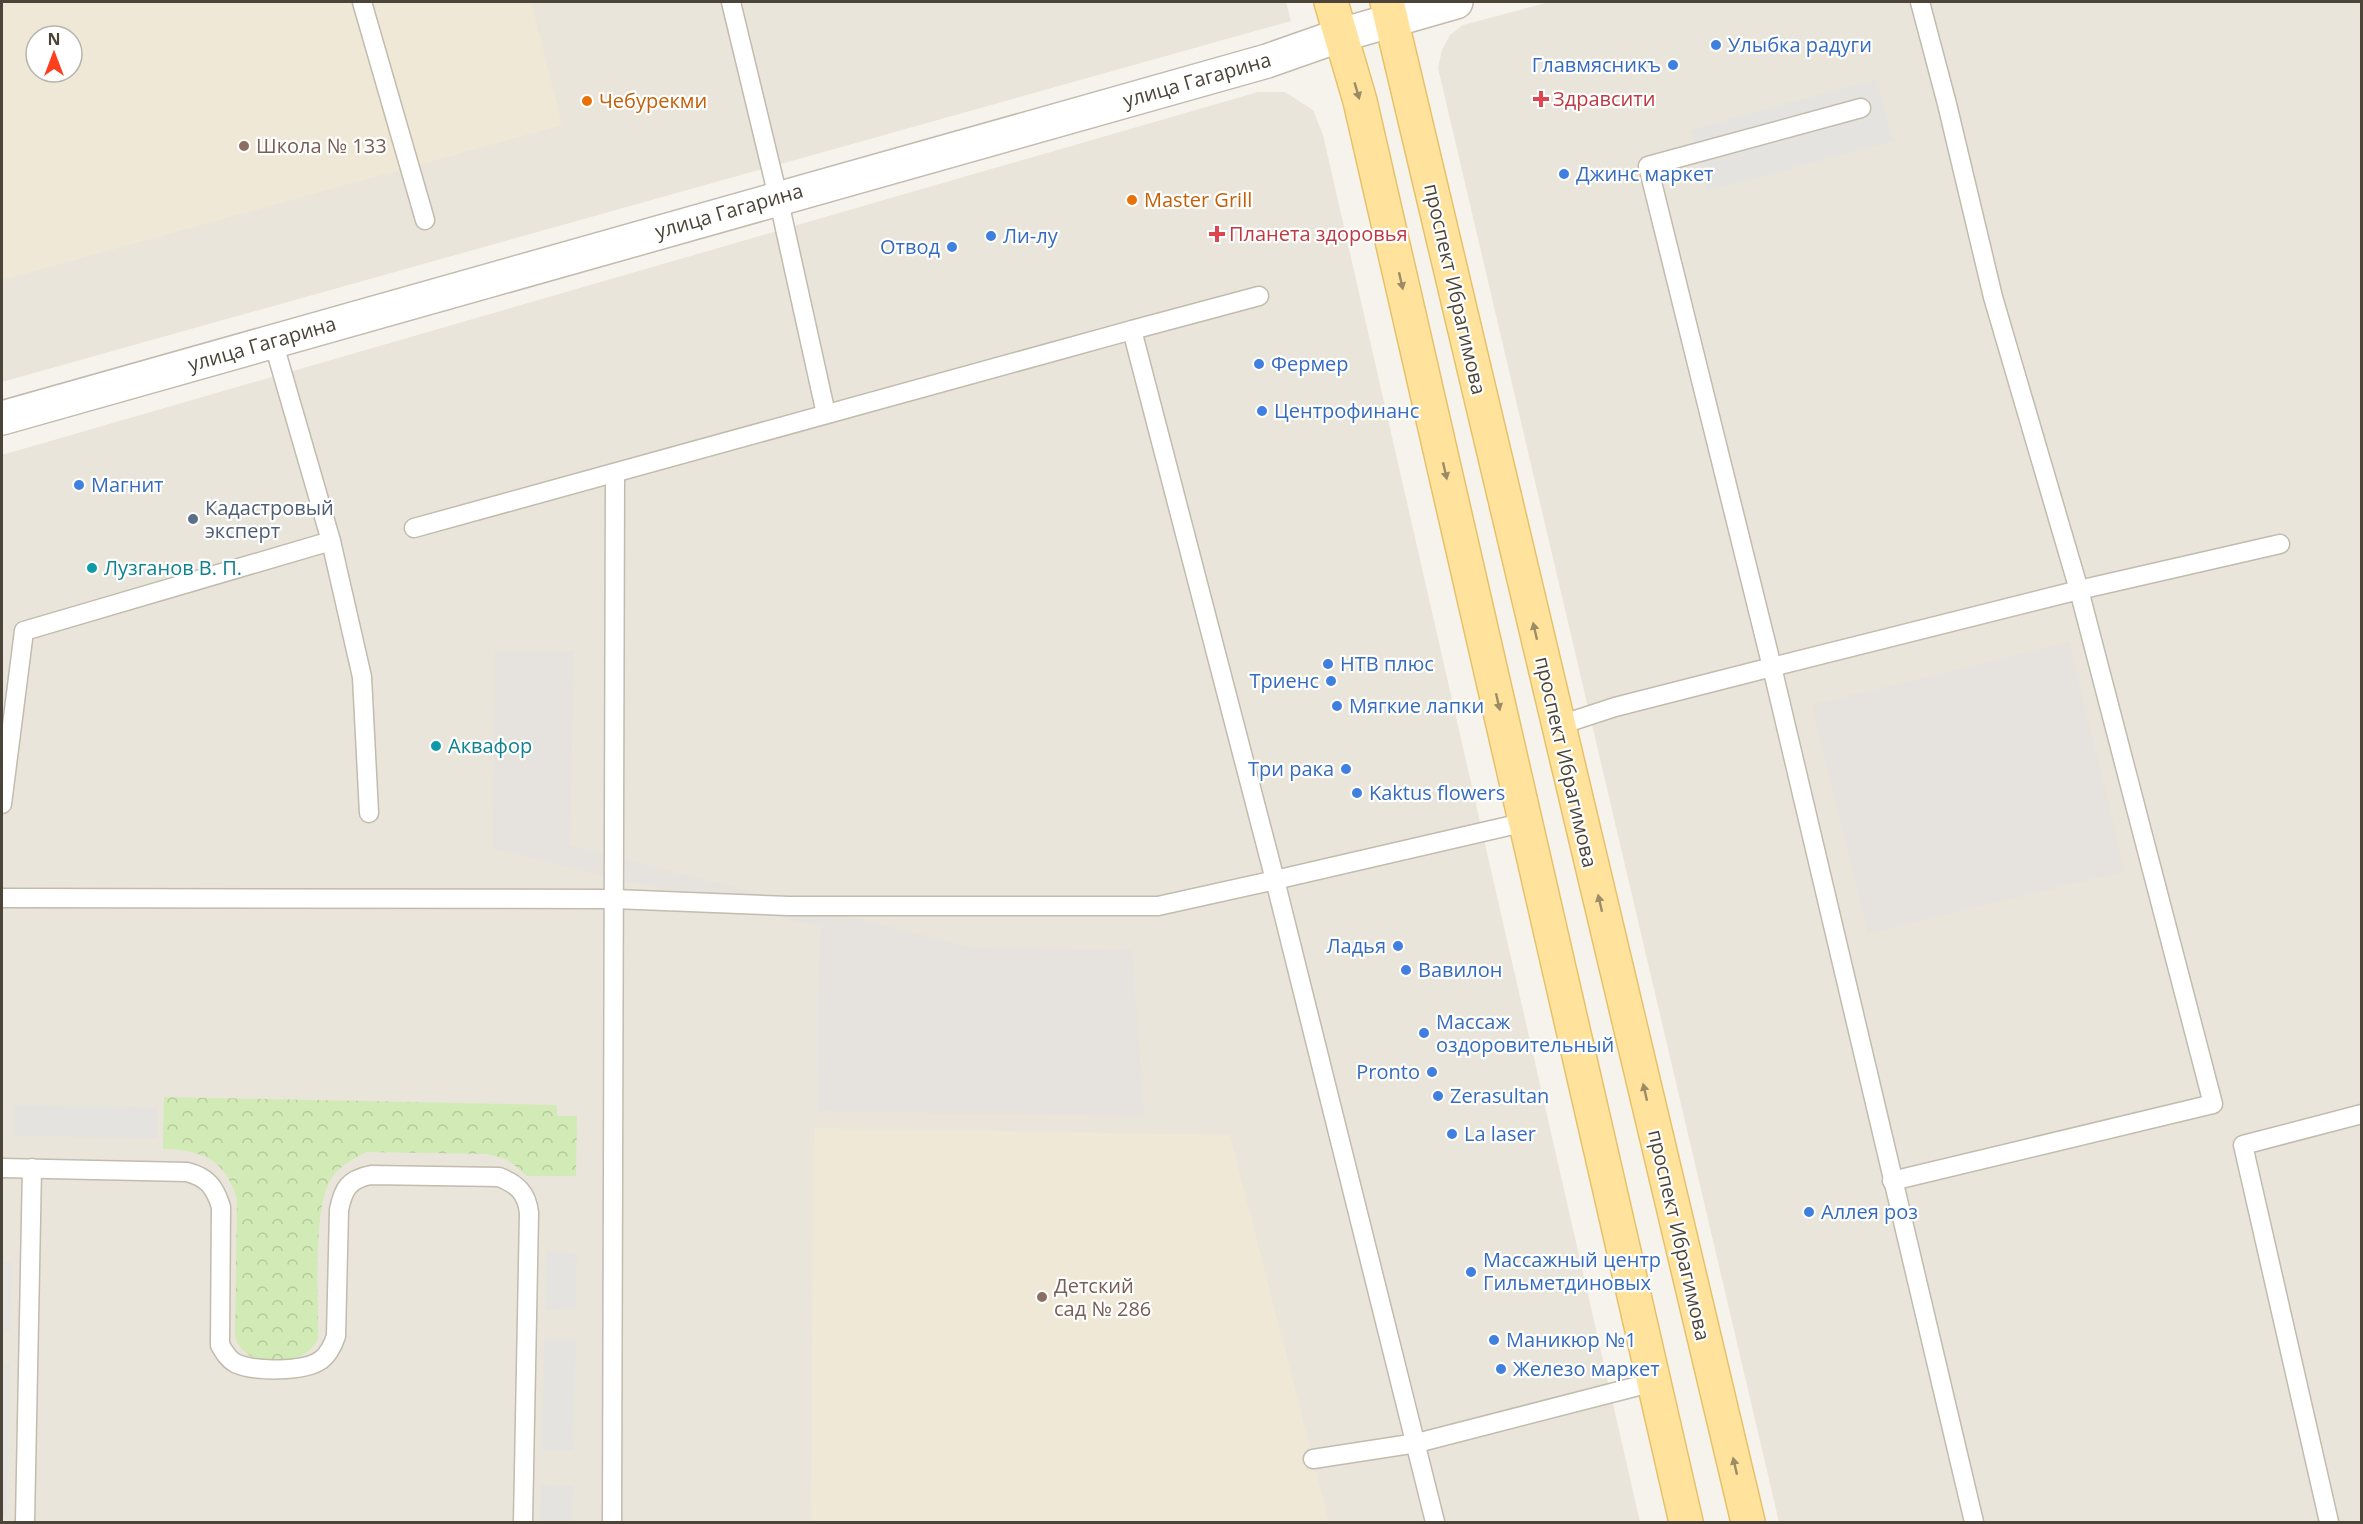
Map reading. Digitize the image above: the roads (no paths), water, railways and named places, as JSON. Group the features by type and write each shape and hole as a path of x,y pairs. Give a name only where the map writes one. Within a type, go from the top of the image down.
{"main road":[{"path":"1331,2 1360,101 1686,1522"},
{"name":"проспект Ибрагимова","path":"1389,10 1557,726 1748,1522"}],"street":[{"name":"улица Гагарина","path":"2,418 778,197 1267,61 1341,35 1389,10 1456,2"}],"lane":[{"path":"363,2 425,220"},
{"path":"731,2 778,197 826,414"},
{"path":"1892,1181 2213,1104 2079,590 1993,297 1920,2"},
{"path":"1861,108 1648,166 1772,667 1974,1522"},
{"path":"414,528 1259,296"},
{"path":"1132,330 1275,880 1435,1522"},
{"path":"273,341 331,541 362,677 369,813"},
{"path":"612,1522 615,474"},
{"path":"2,804 24,631 331,541"},
{"path":"1557,726 1615,707 1772,667 2079,590 2280,544"},
{"path":"2,898 614,899 789,906 1158,906 1526,822"},
{"path":"2329,1522 2242,1145 2361,1114"},
{"path":"2,1168 187,1172 199,1175 209,1183 216,1192 221,1207 220,1345 233,1362 249,1367 310,1366 327,1355 333,1345 336,1336 339,1210 342,1192 357,1178 370,1175 487,1177 511,1181 526,1197 529,1213 523,1522"},
{"path":"25,1522 32,1168"},
{"path":"1312,1459 1417,1443 1654,1382"}],"place":[{"name":"Улыбка радуги","path":"1716,45"},
{"name":"Главмясникъ","path":"1673,65"},
{"name":"Здравсити","path":"1541,99"},
{"name":"Чебурекми","path":"587,101"},
{"name":"Школа № 133","path":"244,146"},
{"name":"Джинс маркет","path":"1564,174"},
{"name":"Master Grill","path":"1132,200"},
{"name":"Планета здоровья","path":"1217,234"},
{"name":"Ли-лу","path":"991,236"},
{"name":"Отвод","path":"952,247"},
{"name":"Фермер","path":"1259,364"},
{"name":"Центрофинанс","path":"1262,411"},
{"name":"Магнит","path":"79,485"},
{"name":"Кадастровый эксперт","path":"193,519"},
{"name":"Лузганов В. П.","path":"92,568"},
{"name":"НТВ плюс","path":"1328,664"},
{"name":"Триенс","path":"1331,681"},
{"name":"Мягкие лапки","path":"1337,706"},
{"name":"Аквафор","path":"436,746"},
{"name":"Три рака","path":"1346,769"},
{"name":"Kaktus flowers","path":"1357,793"},
{"name":"Ладья","path":"1398,946"},
{"name":"Вавилон","path":"1406,970"},
{"name":"Массаж оздоровительный","path":"1424,1033"},
{"name":"Pronto","path":"1432,1072"},
{"name":"Zerasultan","path":"1438,1096"},
{"name":"La laser","path":"1452,1134"},
{"name":"Аллея роз","path":"1809,1212"},
{"name":"Массажный центр Гильметдиновых","path":"1471,1272"},
{"name":"Детский сад № 286","path":"1042,1297"},
{"name":"Маникюр №1","path":"1494,1340"},
{"name":"Железо маркет","path":"1501,1369"}]}
